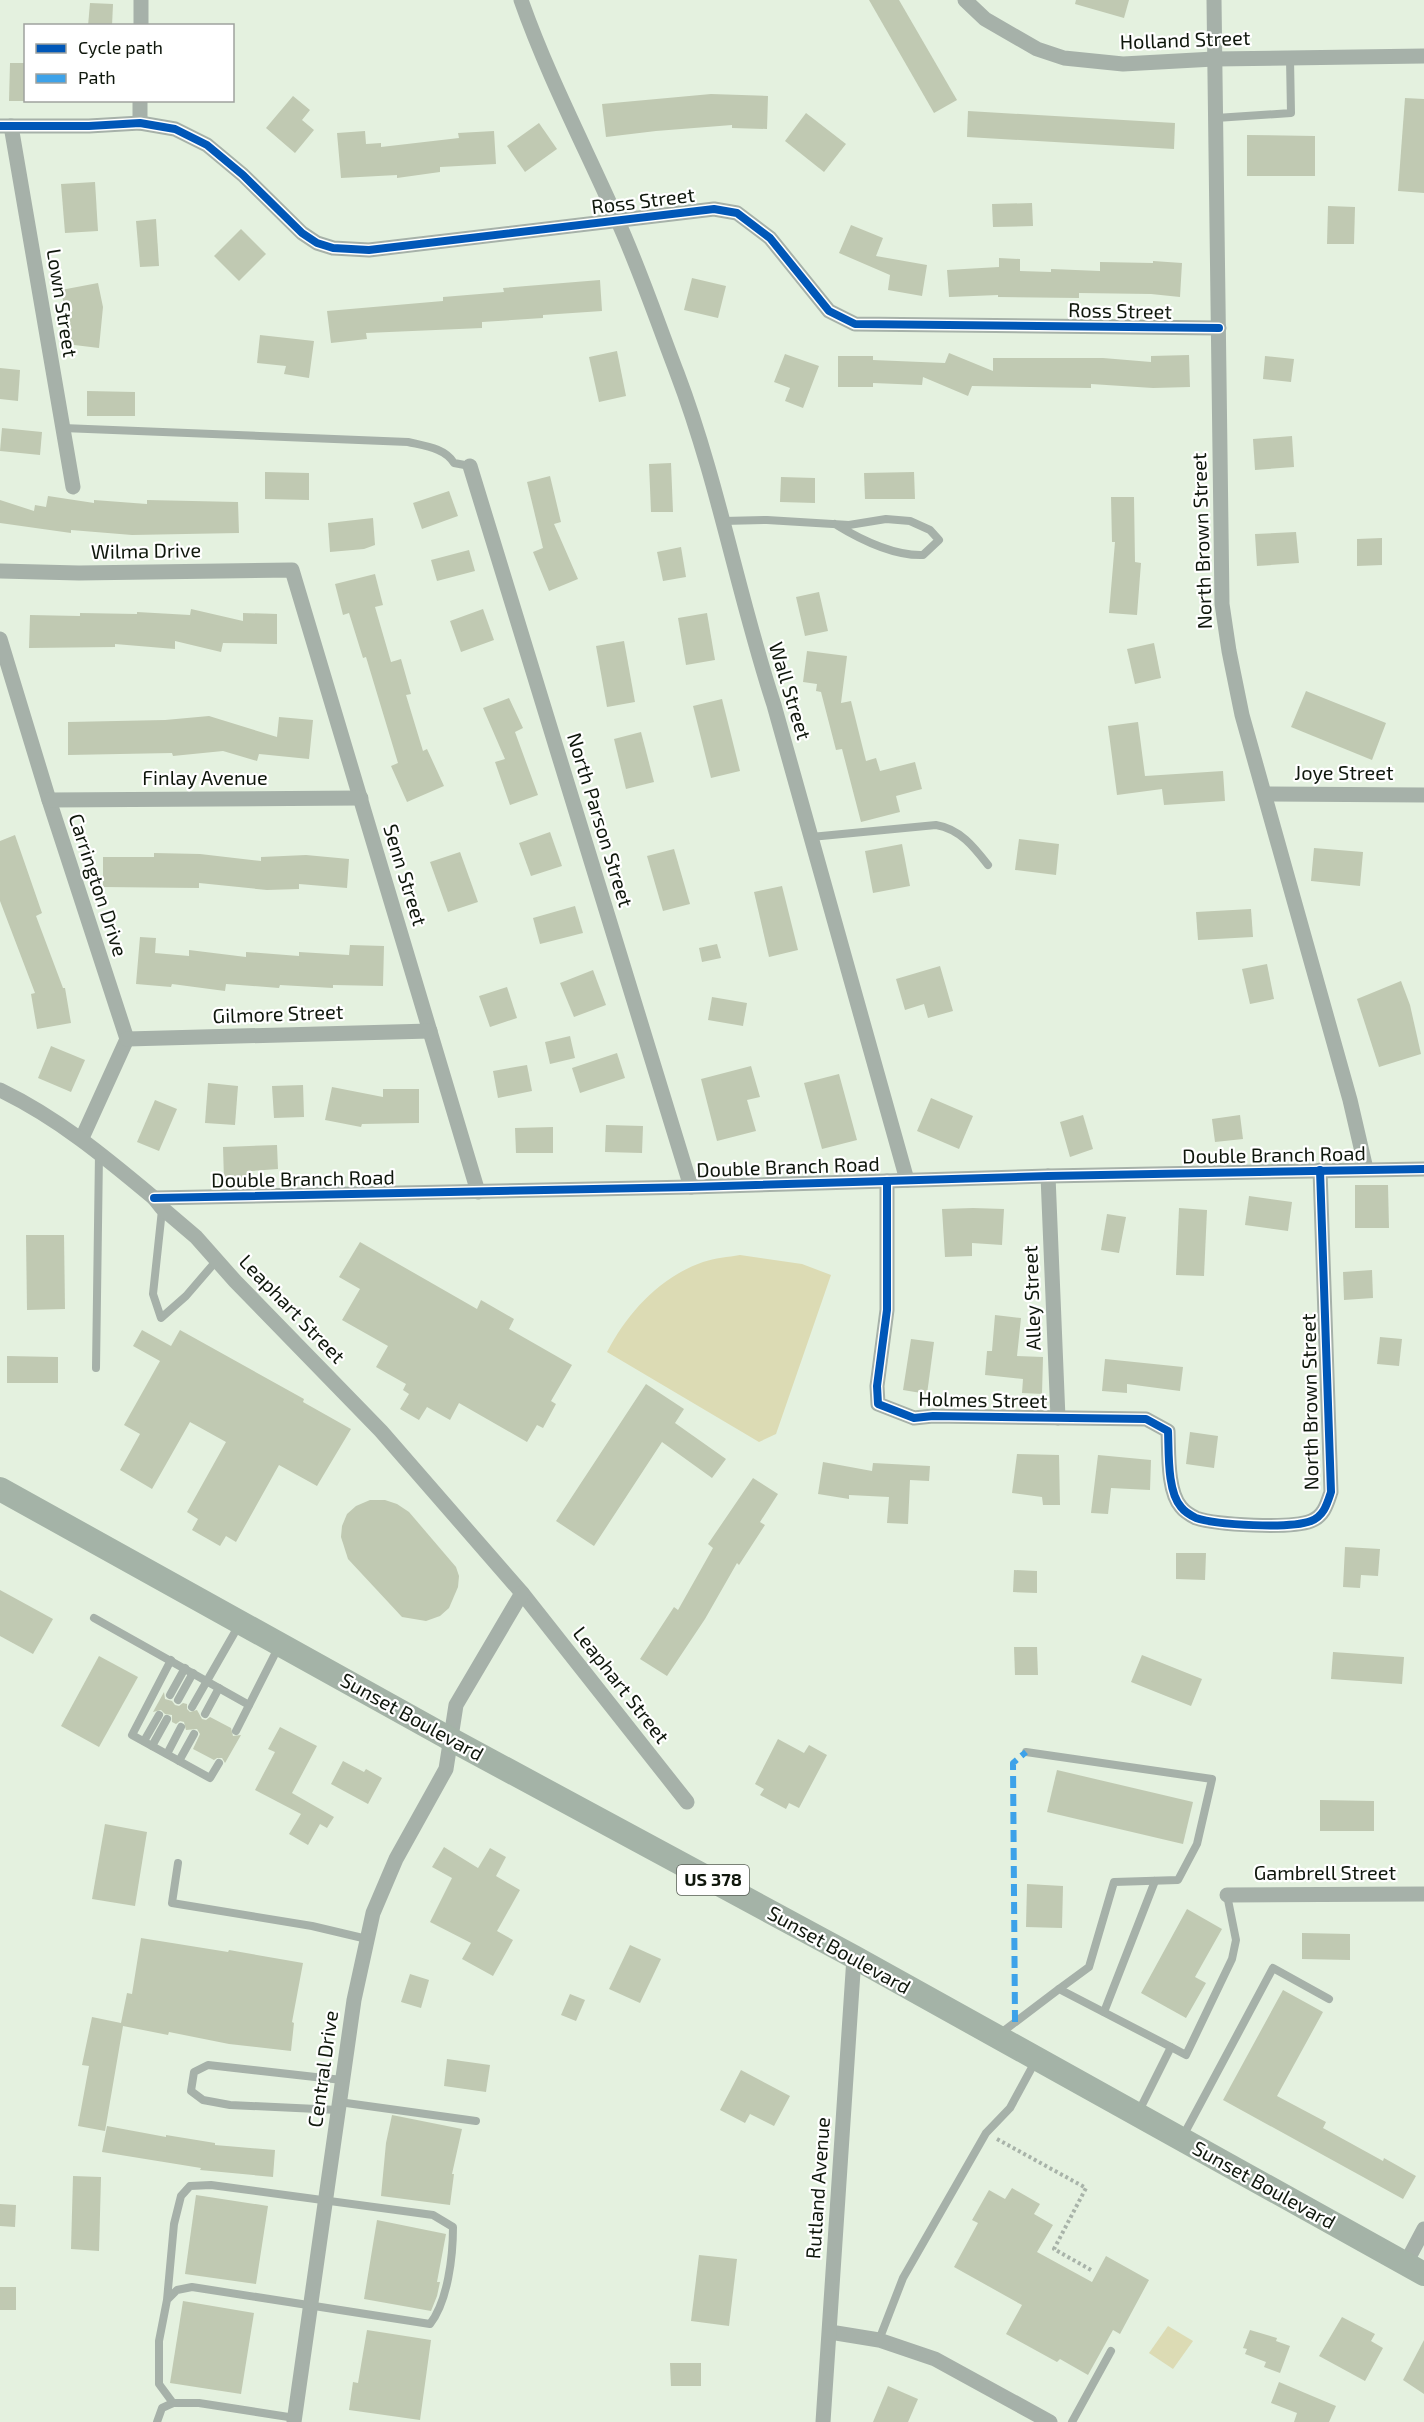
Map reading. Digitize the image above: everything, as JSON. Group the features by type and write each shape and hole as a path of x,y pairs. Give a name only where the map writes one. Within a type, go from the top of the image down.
{"main road":[{"name":"Sunset Boulevard","path":"0,1489 1415,2269"}],"street":[{"path":"141,0 141,24"},
{"path":"521,0 539,46 618,220"},
{"name":"Holland Street","path":"965,0 985,19 1037,49 1064,58 1124,64 1214,59 1424,56"},
{"name":"North Brown Street","path":"1214,0 1220,328 1218,438 1222,604 1242,715 1350,1100 1366,1169"},
{"path":"5,126 89,126 140,123 140,102"},
{"name":"Ross Street","path":"140,123 175,129 207,145 243,175 302,233 316,243 333,248 369,250 714,209 737,213 770,238 829,311 855,324 1220,328"},
{"name":"Lown Street","path":"5,126 73,487"},
{"name":"Wall Street","path":"618,220 678,376 713,482 753,640 774,705 907,1180"},
{"name":"North Parson Street","path":"470,466 691,1187"},
{"name":"Wilma Drive","path":"0,571 79,573 292,570"},
{"name":"Senn Street","path":"292,570 478,1192"},
{"name":"Carrington Drive","path":"0,639 49,800 127,1039"},
{"name":"Joye Street","path":"1265,794 1424,795"},
{"name":"Finlay Avenue","path":"49,800 361,798"},
{"name":"Gilmore Street","path":"127,1039 430,1031"},
{"path":"82,1138 127,1039"},
{"name":"Leaphart Street","path":"0,1090 25,1102 82,1138 196,1237 381,1431 522,1593 687,1802"},
{"name":"Double Branch Road","path":"158,1203 1048,1176 1424,1169"},
{"name":"North Brown Street","path":"1168,1431 1172,1492 1181,1507 1196,1517 1224,1523 1289,1525 1312,1521 1326,1509 1331,1492 1320,1170"},
{"name":"Alley Street","path":"1048,1176 1058,1418"},
{"name":"Holmes Street","path":"887,1181 887,1310 877,1386 878,1404 914,1418 933,1416 1146,1419 1168,1431"},
{"path":"452,1740 456,1705 522,1593"},
{"name":"Central Drive","path":"294,2420 354,2000 373,1913 396,1859 446,1769 452,1740"},
{"name":"Gambrell Street","path":"1227,1895 1424,1894"},
{"name":"Rutland Avenue","path":"823,2422 854,1958"},
{"path":"1415,2269 1424,2229"},
{"path":"830,2332 879,2340 935,2359 1050,2422"}],"lane":[{"path":"1216,118 1291,113 1290,58"},
{"path":"61,428 408,442 431,447 449,456 454,464 470,466"},
{"path":"723,521 767,520 836,524 849,525 886,519 910,521 930,530 939,540 923,555 906,556 852,534 836,524"},
{"path":"811,837 936,825 952,829 961,835 988,865"},
{"path":"96,1368 99,1152"},
{"path":"158,1203 153,1294 161,1318 186,1296 217,1260"},
{"path":"94,1618 249,1705"},
{"path":"192,1707 240,1622"},
{"path":"236,1731 280,1644"},
{"path":"171,1660 132,1735 210,1778 219,1763"},
{"path":"174,1697 189,1670"},
{"path":"205,1714 219,1688"},
{"path":"144,1742 163,1717 152,1746"},
{"path":"167,1754 182,1727"},
{"path":"179,1761 194,1734"},
{"path":"996,2036 1089,1967 1114,1882 1178,1880 1197,1844 1212,1779 1026,1752"},
{"path":"177,1863 172,1903 312,1926 367,1939"},
{"path":"1104,2012 1155,1881"},
{"path":"1059,1989 1186,2055 1232,1959 1236,1940 1227,1895"},
{"path":"1181,2139 1273,1968 1329,1999"},
{"path":"1137,2114 1171,2047"},
{"path":"879,2340 903,2278 986,2133 1010,2108 1036,2059"},
{"path":"342,2080 208,2065 194,2072 192,2091 203,2100 230,2105 339,2106 476,2121"},
{"path":"167,2300 177,2289 192,2287 430,2324 438,2314 443,2299 453,2241 453,2227 433,2215 211,2185 190,2186 181,2196 174,2224 167,2300 159,2341 159,2384 173,2403"},
{"path":"1072,2422 1111,2351"},
{"path":"157,2422 162,2409 173,2403 199,2403 294,2420"}],"path":[{"path":"986,2133 1086,2188 1054,2249 1091,2270"}],"green space":[{"path":"740,1255 802,1264 831,1275 776,1434 759,1442 607,1352 635,1310 659,1287 687,1269 703,1262"},
{"path":"1168,2326 1193,2341 1173,2369 1149,2353"}],"building":[{"path":"869,0 899,0 957,100 934,113"},
{"path":"1076,0 1129,0 1124,18 1075,4"},
{"path":"90,3 113,4 112,24 88,24"},
{"path":"10,63 24,63 24,101 9,101"},
{"path":"711,94 768,96 767,129 732,128 732,125 606,137 602,104"},
{"path":"293,96 310,110 302,120 314,130 295,153 266,128"},
{"path":"1405,98 1424,99 1424,193 1398,191"},
{"path":"968,111 1175,123 1174,149 967,137"},
{"path":"806,113 846,144 824,172 785,141"},
{"path":"539,123 557,149 525,172 507,146"},
{"path":"365,131 366,144 381,143 381,147 459,138 458,133 494,131 496,164 440,167 440,172 397,178 397,175 341,178 337,133"},
{"path":"1247,135 1315,136 1315,176 1247,176"},
{"path":"95,182 98,231 65,233 61,184"},
{"path":"1032,203 1033,226 993,227 992,204"},
{"path":"1328,206 1355,207 1354,244 1327,244"},
{"path":"156,219 159,266 140,267 136,221"},
{"path":"851,225 883,238 876,256 927,265 922,296 888,290 890,275 839,253"},
{"path":"241,229 266,254 239,281 214,256"},
{"path":"999,258 1020,259 1020,271 1051,272 1051,269 1100,271 1100,262 1182,263 1180,297 1151,294 1079,293 1079,298 998,297 998,295 949,297 947,270 999,267"},
{"path":"692,278 726,286 718,318 684,310"},
{"path":"600,280 602,311 482,322 482,328 366,333 367,339 331,343 327,311 443,301 443,297 504,292 503,288"},
{"path":"98,283 103,307 99,348 66,344 68,326 61,290"},
{"path":"260,335 314,341 309,378 284,374 286,366 257,363"},
{"path":"617,351 626,396 599,402 589,357"},
{"path":"949,353 993,371 993,358 1103,358 1151,362 1151,356 1189,355 1190,387 1153,388 1091,384 1091,388 972,386 968,396 923,377 922,385 873,383 873,387 838,387 838,356 873,356 873,360 945,363"},
{"path":"785,354 819,366 803,408 785,401 790,388 774,382"},
{"path":"1265,356 1294,359 1291,382 1263,379"},
{"path":"0,368 20,370 18,401 0,399"},
{"path":"87,391 135,392 135,416 87,416"},
{"path":"2,428 42,432 40,455 0,451"},
{"path":"1292,436 1294,467 1255,470 1253,439"},
{"path":"671,463 673,512 651,512 649,464"},
{"path":"265,472 309,473 309,500 265,499"},
{"path":"914,472 915,499 865,499 864,473"},
{"path":"550,476 561,522 554,524 578,579 549,591 533,552 543,548 527,482"},
{"path":"781,477 815,478 815,503 780,502"},
{"path":"449,491 458,516 422,529 413,503"},
{"path":"48,496 94,503 94,500 147,504 147,500 238,502 239,533 132,535 71,530 71,533 0,523 0,500 34,511 35,505 46,507"},
{"path":"1111,497 1134,497 1135,562 1141,563 1137,615 1109,613 1115,542 1112,542"},
{"path":"373,518 375,545 364,549 330,552 328,523"},
{"path":"1296,532 1299,563 1257,566 1255,534"},
{"path":"1382,538 1382,565 1357,566 1357,539"},
{"path":"681,547 686,577 663,581 657,552"},
{"path":"469,550 475,571 437,581 431,560"},
{"path":"375,574 383,605 375,607 391,662 401,659 411,694 406,695 423,751 427,749 444,786 407,802 391,766 398,763 366,657 363,658 349,613 343,615 335,584"},
{"path":"819,592 828,631 805,636 796,597"},
{"path":"191,609 243,621 243,613 277,614 277,644 223,643 221,652 175,641 175,649 115,644 115,647 29,648 30,615 80,616 80,613 137,614 137,612 190,615"},
{"path":"483,609 494,640 461,652 450,621"},
{"path":"707,613 715,660 686,665 678,618"},
{"path":"624,641 635,702 607,707 596,646"},
{"path":"1154,643 1161,678 1135,684 1127,649"},
{"path":"807,651 847,656 841,703 851,701 866,761 876,758 880,771 915,762 922,789 896,796 900,812 861,822 842,749 836,750 821,692 816,691 817,684 803,682"},
{"path":"1306,691 1386,723 1372,760 1291,727"},
{"path":"509,698 523,728 515,732 538,795 510,805 495,762 505,759 483,708"},
{"path":"722,699 740,771 711,778 693,706"},
{"path":"209,716 277,737 279,717 313,720 309,759 259,754 257,761 223,751 173,756 172,753 68,755 68,722 165,720"},
{"path":"1138,722 1145,776 1223,771 1225,801 1164,805 1162,789 1117,795 1108,726"},
{"path":"641,732 654,782 626,789 614,739"},
{"path":"550,832 562,866 531,876 519,843"},
{"path":"15,835 42,913 36,916 63,988 65,988 71,1023 37,1029 31,994 35,993 0,901 0,841"},
{"path":"1019,839 1059,844 1056,875 1015,870"},
{"path":"902,844 910,886 873,893 865,851"},
{"path":"1314,848 1363,852 1360,886 1311,881"},
{"path":"674,849 690,904 663,911 647,856"},
{"path":"460,852 478,902 448,912 430,862"},
{"path":"154,853 200,854 261,861 261,857 306,855 349,859 347,888 299,884 299,889 267,890 199,883 199,888 103,887 103,857 154,857"},
{"path":"782,886 798,950 769,957 754,892"},
{"path":"575,906 583,933 540,944 533,918"},
{"path":"1251,909 1253,937 1198,940 1196,912"},
{"path":"140,937 156,938 155,953 189,956 189,950 246,957 246,952 299,956 299,952 349,955 350,945 384,946 383,986 333,985 333,988 280,985 279,988 226,984 225,991 172,984 171,987 136,984"},
{"path":"717,944 721,958 702,962 699,948"},
{"path":"1267,964 1274,999 1250,1004 1242,969"},
{"path":"940,966 953,1011 928,1018 924,1004 905,1010 896,979"},
{"path":"593,970 606,1005 574,1017 560,983"},
{"path":"1401,981 1410,1005 1421,1054 1379,1067 1357,999"},
{"path":"507,987 517,1018 490,1027 479,996"},
{"path":"712,997 747,1003 743,1026 708,1020"},
{"path":"570,1036 575,1058 550,1064 545,1042"},
{"path":"51,1046 85,1060 71,1092 38,1078"},
{"path":"617,1053 625,1078 580,1093 572,1068"},
{"path":"527,1065 532,1091 498,1098 493,1071"},
{"path":"751,1066 760,1097 747,1100 756,1131 717,1141 701,1079"},
{"path":"839,1074 857,1140 822,1149 804,1083"},
{"path":"208,1083 238,1086 235,1125 205,1123"},
{"path":"303,1085 304,1117 274,1118 272,1086"},
{"path":"332,1087 383,1097 383,1089 419,1089 419,1123 362,1124 361,1127 325,1120"},
{"path":"931,1098 973,1116 959,1149 917,1131"},
{"path":"155,1100 177,1109 159,1151 137,1142"},
{"path":"1083,1115 1093,1149 1070,1157 1060,1122"},
{"path":"1240,1115 1243,1139 1215,1142 1212,1119"},
{"path":"606,1125 643,1126 642,1153 605,1152"},
{"path":"553,1127 553,1153 516,1153 515,1128"},
{"path":"277,1145 278,1169 252,1171 252,1180 224,1180 223,1147"},
{"path":"1355,1185 1388,1185 1389,1228 1355,1228"},
{"path":"1249,1196 1292,1202 1288,1231 1245,1225"},
{"path":"1179,1208 1207,1210 1204,1276 1176,1275"},
{"path":"942,1209 1004,1209 1002,1245 972,1243 972,1256 945,1257"},
{"path":"1107,1214 1126,1217 1119,1253 1101,1250"},
{"path":"26,1235 64,1235 65,1309 27,1310"},
{"path":"360,1242 477,1309 481,1300 514,1319 509,1329 572,1365 551,1401 556,1404 543,1428 537,1425 527,1442 459,1403 450,1420 427,1407 419,1420 400,1409 409,1394 403,1390 406,1384 376,1367 388,1346 342,1320 360,1289 339,1277"},
{"path":"1372,1270 1373,1298 1344,1300 1343,1272"},
{"path":"995,1315 1021,1318 1017,1356 1043,1357 1042,1394 1022,1393 1023,1379 985,1375 987,1351 992,1351"},
{"path":"142,1330 171,1346 180,1330 304,1399 303,1402 351,1429 317,1486 279,1465 236,1542 226,1536 220,1546 192,1530 198,1519 187,1512 226,1442 190,1422 152,1489 120,1470 140,1434 124,1425 160,1361 133,1346"},
{"path":"1380,1337 1402,1339 1399,1366 1377,1364"},
{"path":"911,1339 934,1342 927,1394 903,1390"},
{"path":"7,1356 58,1357 58,1383 7,1383"},
{"path":"1105,1359 1183,1367 1180,1391 1127,1384 1127,1393 1102,1391"},
{"path":"646,1384 684,1409 675,1423 726,1459 712,1478 662,1442 594,1546 556,1521"},
{"path":"1190,1432 1218,1436 1214,1468 1186,1464"},
{"path":"1017,1454 1059,1455 1060,1505 1043,1505 1042,1497 1012,1493"},
{"path":"1098,1455 1151,1460 1150,1490 1111,1488 1108,1514 1091,1513"},
{"path":"823,1462 872,1471 873,1463 930,1466 929,1481 910,1480 908,1524 887,1523 889,1497 849,1495 849,1499 818,1494"},
{"path":"753,1478 778,1494 760,1522 765,1525 739,1565 737,1563 705,1619 667,1676 640,1659 674,1607 678,1610 713,1548 708,1544"},
{"path":"370,1500 385,1500 409,1512 456,1567 459,1576 458,1587 449,1608 440,1616 426,1621 402,1617 348,1559 341,1537 342,1526 347,1514 356,1506"},
{"path":"1345,1547 1380,1549 1378,1576 1361,1575 1360,1588 1343,1587"},
{"path":"1176,1553 1206,1553 1205,1580 1176,1579"},
{"path":"1014,1570 1037,1571 1037,1593 1013,1592"},
{"path":"0,1590 53,1619 33,1654 0,1636"},
{"path":"1014,1647 1037,1647 1038,1675 1015,1675"},
{"path":"1333,1652 1404,1657 1402,1684 1331,1679"},
{"path":"1142,1655 1202,1679 1191,1706 1131,1682"},
{"path":"99,1656 138,1677 99,1747 61,1726"},
{"path":"164,1692 165,1699 172,1701 175,1705 187,1704 190,1712 197,1710 202,1719 206,1720 210,1717 231,1728 233,1736 241,1735 225,1763 222,1758 214,1760 193,1749 200,1734 197,1729 186,1730 184,1722 180,1721 176,1724 172,1722 172,1715 165,1714 161,1710 153,1712"},
{"path":"280,1727 317,1746 292,1793 334,1817 327,1828 320,1824 308,1845 289,1834 301,1814 255,1790 275,1752 268,1749"},
{"path":"778,1739 804,1753 809,1745 827,1755 799,1808 789,1803 786,1809 760,1795 764,1789 755,1784"},
{"path":"343,1761 364,1772 366,1769 382,1778 368,1804 331,1784"},
{"path":"1057,1770 1193,1802 1183,1844 1047,1812"},
{"path":"1320,1800 1374,1801 1374,1831 1320,1831"},
{"path":"105,1824 147,1832 135,1906 92,1899"},
{"path":"444,1847 478,1868 490,1848 506,1857 496,1876 520,1890 497,1931 513,1940 493,1976 462,1959 471,1943 430,1922 452,1878 432,1867"},
{"path":"1027,1884 1063,1886 1062,1928 1026,1927"},
{"path":"1187,1909 1222,1929 1195,1977 1206,1983 1186,2018 1141,1993"},
{"path":"1302,1933 1350,1934 1350,1960 1302,1959"},
{"path":"141,1938 303,1963 292,2022 294,2023 291,2051 229,2044 169,2032 168,2035 123,2026 105,2131 78,2126 89,2066 82,2065 92,2017 121,2023 127,1993 132,1994"},
{"path":"630,1945 661,1959 640,2003 609,1989"},
{"path":"410,1974 429,1980 421,2008 401,2002"},
{"path":"1283,1990 1323,2012 1277,2096 1326,2122 1323,2128 1383,2161 1384,2158 1416,2176 1403,2199 1223,2100"},
{"path":"570,1994 585,2000 576,2021 561,2015"},
{"path":"447,2059 490,2065 486,2092 444,2086"},
{"path":"741,2070 790,2096 774,2126 750,2114 745,2123 720,2110"},
{"path":"392,2115 462,2129 452,2174 454,2174 450,2205 381,2196 386,2143"},
{"path":"107,2126 215,2143 215,2145 275,2150 273,2177 200,2170 201,2168 102,2152"},
{"path":"73,2176 101,2177 99,2251 71,2249"},
{"path":"1012,2188 1040,2204 1034,2214 1053,2225 1037,2252 1092,2282 1106,2256 1149,2280 1120,2334 1113,2330 1088,2375 1060,2359 1057,2362 1006,2334 1022,2305 954,2267 978,2223 972,2220 989,2190 1005,2199"},
{"path":"196,2195 268,2206 256,2284 185,2274"},
{"path":"0,2204 16,2205 15,2227 0,2226"},
{"path":"377,2220 446,2234 437,2282 440,2282 431,2311 364,2299"},
{"path":"699,2255 737,2259 729,2326 691,2321"},
{"path":"0,2287 16,2287 16,2310 0,2310"},
{"path":"183,2301 254,2313 241,2394 170,2383"},
{"path":"1342,2317 1375,2334 1371,2341 1383,2348 1365,2381 1319,2356"},
{"path":"367,2330 431,2340 420,2420 349,2410 353,2382 358,2383"},
{"path":"1250,2330 1277,2338 1276,2341 1290,2346 1280,2373 1264,2367 1266,2362 1245,2354 1247,2349 1243,2348"},
{"path":"1424,2340 1424,2394 1403,2380"},
{"path":"670,2363 701,2363 701,2386 671,2386"},
{"path":"1279,2382 1336,2406 1329,2422 1294,2422 1297,2413 1271,2403"},
{"path":"888,2386 918,2399 908,2422 873,2422"}],"marked path":[{"path":"1015,2022 1013,1763 1026,1752"}],"cycle path":[{"path":"0,126 89,126 140,123 175,129 207,145 243,175 302,233 317,243 333,248 369,250 714,209 737,213 770,238 829,311 855,324 1219,328"},
{"path":"154,1198 1424,1169"},
{"path":"887,1181 887,1310 877,1386 878,1404 914,1418 933,1416 1146,1419 1168,1431 1173,1491 1176,1500 1184,1510 1196,1518 1206,1520 1236,1524 1287,1525 1315,1519 1324,1509 1331,1492 1320,1170"}]}
